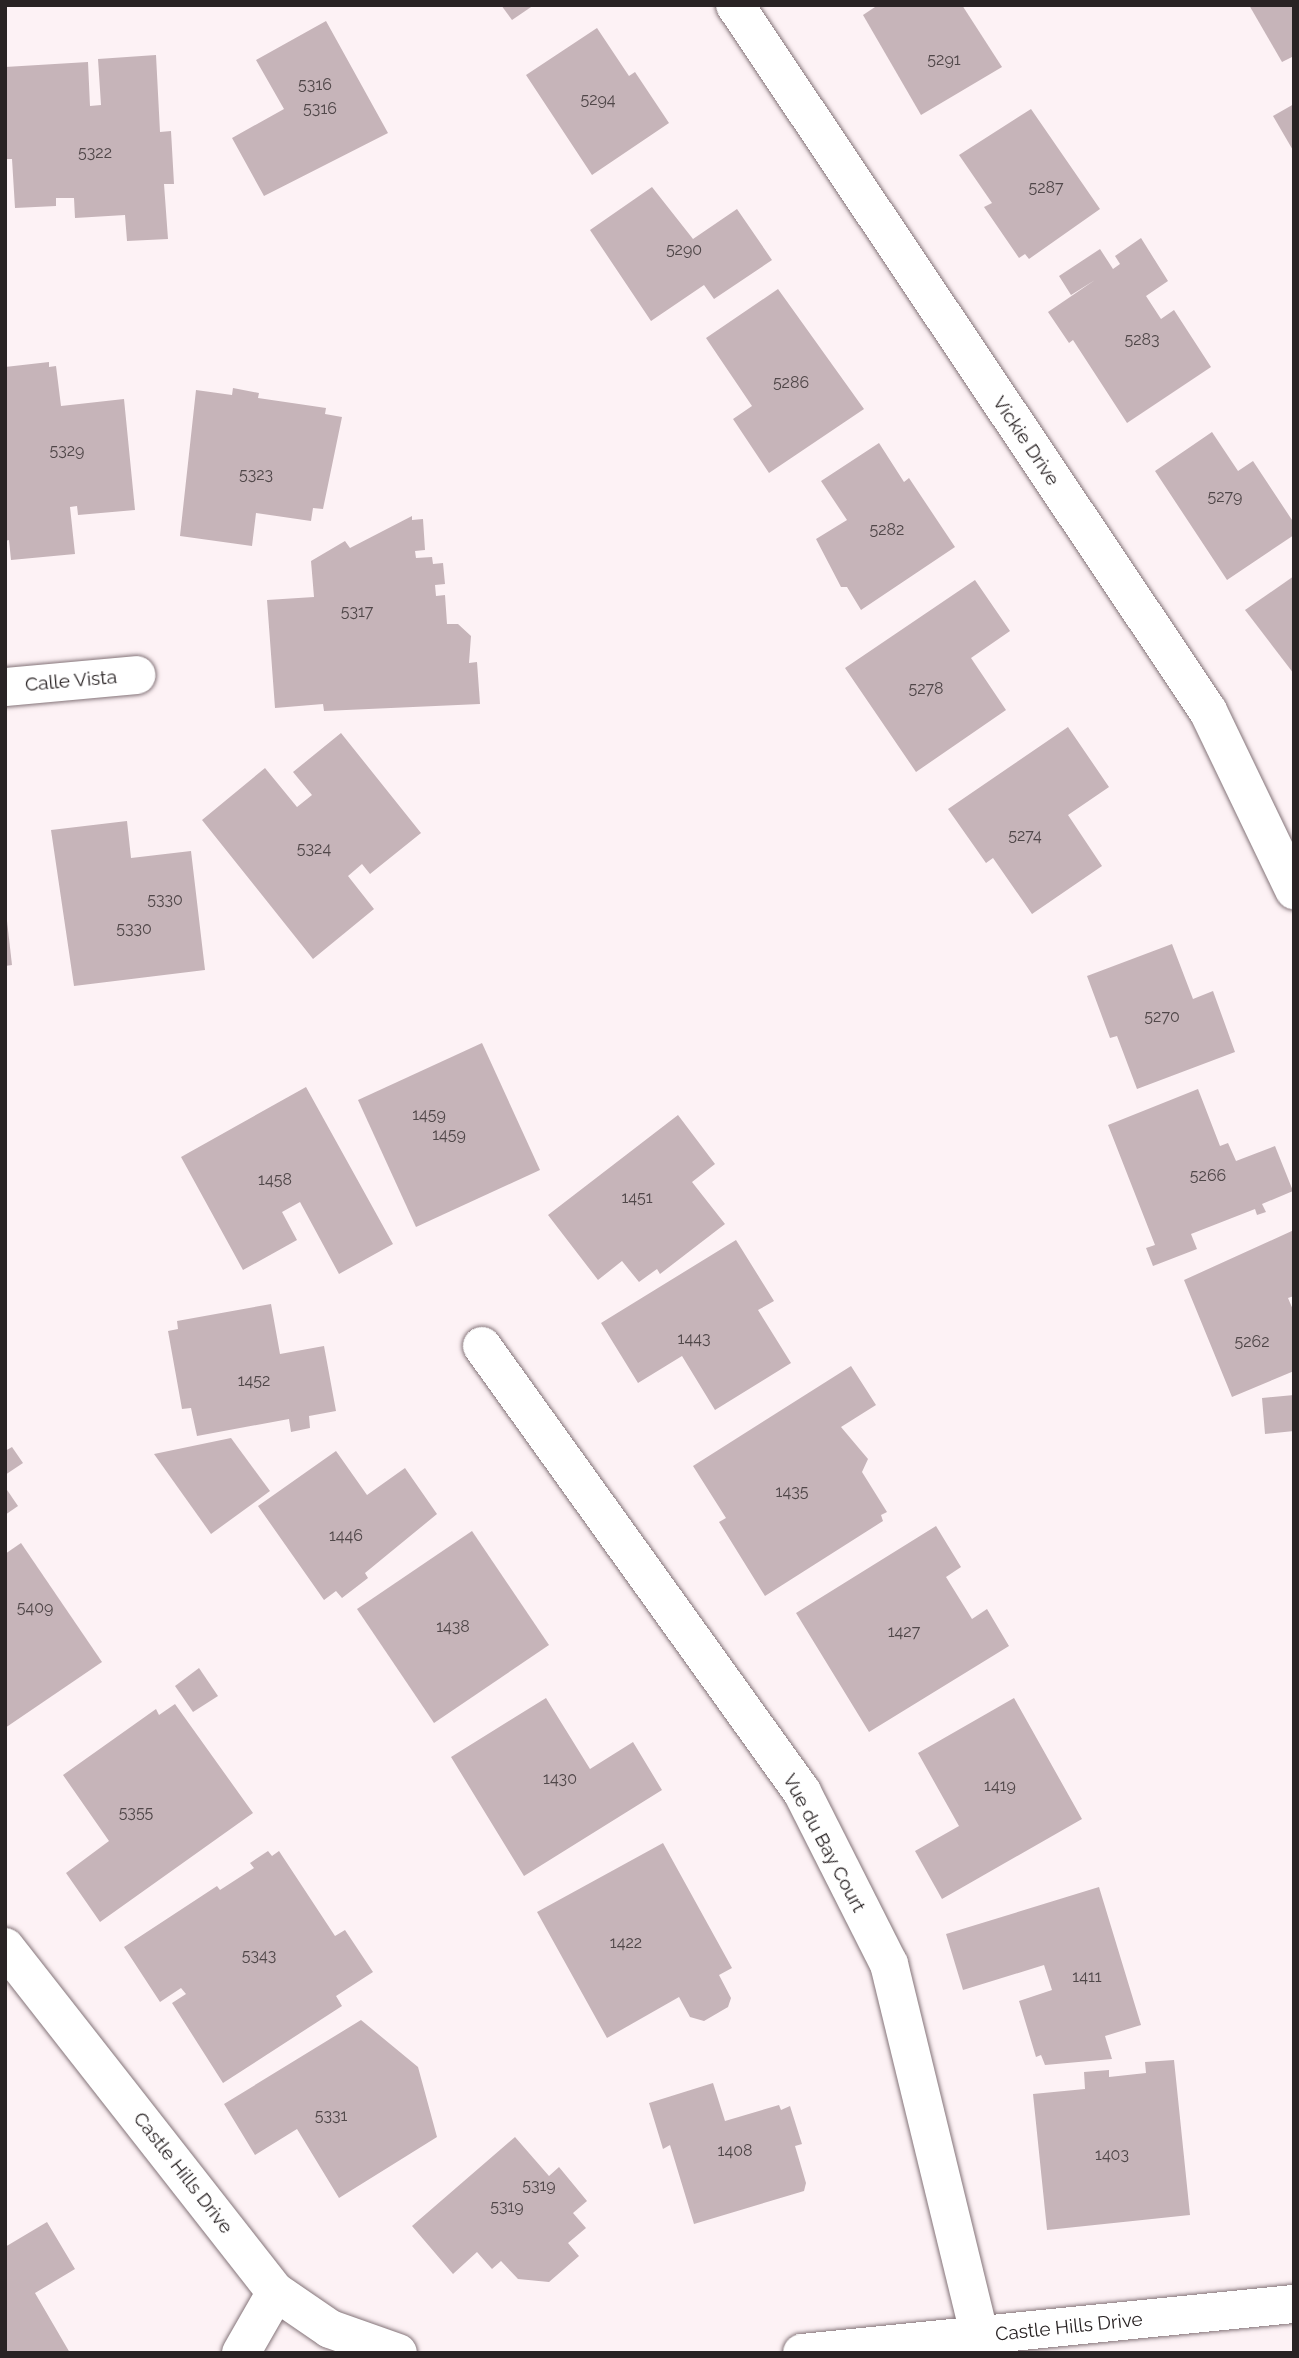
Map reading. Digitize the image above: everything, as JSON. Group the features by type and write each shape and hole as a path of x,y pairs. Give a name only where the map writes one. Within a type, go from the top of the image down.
{"street":[{"name":"Vickie Drive","path":"735,5 1208,711 1294,890"},
{"name":"Calle Vista","path":"5,687 136,675"},
{"name":"Vue du Bay Court","path":"482,1346 802,1792 889,1965 980,2336"},
{"name":"Castle Hills Drive","path":"5,1947 276,2292 330,2329 398,2353"},
{"path":"241,2353 276,2292"},
{"name":"Castle Hills Drive","path":"802,2353 1294,2304"}],"building":[{"path":"501,5 534,5 512,20"},
{"path":"878,5 962,5 1002,67 921,115 863,15"},
{"path":"1249,5 1294,5 1294,56 1282,62"},
{"path":"326,21 388,133 264,196 232,138 284,109 256,60"},
{"path":"597,28 629,76 635,72 669,123 592,175 526,75"},
{"path":"156,55 160,132 171,131 174,184 164,184 168,239 127,241 125,215 75,218 74,198 56,198 56,206 15,208 12,159 5,159 5,67 88,62 90,106 101,105 98,59"},
{"path":"1294,104 1294,152 1273,116"},
{"path":"1031,109 1100,209 1029,259 1025,254 1019,258 984,207 992,203 959,155"},
{"path":"652,187 693,239 737,209 772,260 714,299 704,285 651,321 590,230"},
{"path":"1141,238 1168,281 1146,296 1161,319 1174,310 1211,367 1127,423 1073,340 1069,343 1048,312 1095,280 1071,295 1059,276 1100,249 1113,269 1120,264 1115,256"},
{"path":"778,289 864,409 769,473 733,419 752,406 706,338"},
{"path":"49,362 49,367 56,366 61,406 124,399 135,510 78,515 77,506 70,507 75,554 11,560 9,540 5,541 5,367"},
{"path":"233,388 259,393 258,398 326,408 325,414 342,417 323,509 313,508 311,521 256,513 252,546 180,536 196,390 232,395"},
{"path":"1212,432 1238,471 1253,461 1294,523 1294,535 1227,580 1155,471"},
{"path":"879,443 904,482 909,478 955,547 861,610 847,587 841,587 816,539 847,520 821,481"},
{"path":"412,516 412,520 423,519 425,550 415,551 416,558 432,557 433,564 443,563 445,584 435,585 436,596 445,595 447,624 458,624 471,636 469,663 477,662 480,704 324,711 323,704 275,708 267,600 314,597 311,561 345,541 350,548"},
{"path":"1294,576 1294,674 1245,610"},
{"path":"975,580 1010,631 971,658 1006,710 916,772 845,668"},
{"path":"1068,727 1109,787 1068,815 1102,866 1032,914 993,858 986,863 948,809"},
{"path":"341,733 421,833 370,874 362,864 348,876 374,909 313,959 202,820 265,768 297,807 312,795 293,772"},
{"path":"127,821 131,858 191,851 205,970 74,986 51,830"},
{"path":"7,921 12,965 5,966 5,922"},
{"path":"1172,944 1193,999 1213,991 1235,1052 1137,1089 1117,1036 1110,1038 1087,976"},
{"path":"482,1043 540,1170 416,1227 358,1100"},
{"path":"306,1087 393,1244 339,1274 300,1202 282,1212 297,1240 243,1270 181,1157"},
{"path":"1198,1089 1220,1146 1228,1143 1236,1161 1275,1146 1293,1191 1262,1204 1266,1212 1257,1215 1255,1209 1191,1234 1197,1249 1153,1266 1146,1248 1155,1245 1108,1125"},
{"path":"678,1115 715,1164 692,1182 725,1224 660,1274 657,1269 639,1282 622,1261 598,1280 548,1215"},
{"path":"1294,1230 1294,1296 1288,1298 1294,1312 1294,1371 1232,1397 1184,1280"},
{"path":"736,1240 774,1301 758,1310 791,1363 715,1410 682,1356 638,1383 601,1323"},
{"path":"271,1304 280,1354 324,1346 336,1411 309,1416 310,1428 291,1432 289,1419 197,1436 191,1408 182,1409 168,1331 178,1329 177,1321"},
{"path":"851,1366 876,1405 841,1427 868,1459 862,1472 887,1512 881,1515 883,1521 765,1596 719,1522 726,1518 693,1466"},
{"path":"1294,1395 1294,1431 1265,1434 1262,1398"},
{"path":"231,1438 270,1491 211,1534 154,1454"},
{"path":"12,1447 23,1463 5,1475 5,1451"},
{"path":"336,1451 367,1495 405,1468 437,1514 365,1573 368,1578 342,1598 336,1591 324,1600 258,1506"},
{"path":"5,1487 18,1506 5,1515"},
{"path":"936,1526 961,1567 946,1577 972,1619 987,1609 1009,1646 869,1732 796,1613"},
{"path":"472,1531 549,1645 434,1723 357,1609"},
{"path":"21,1543 102,1662 5,1728 5,1554"},
{"path":"199,1668 218,1696 193,1712 175,1686"},
{"path":"546,1698 590,1769 633,1742 662,1790 524,1876 451,1757"},
{"path":"1014,1698 1082,1819 942,1899 915,1851 959,1826 918,1753"},
{"path":"175,1704 253,1813 100,1922 66,1873 109,1841 63,1775 156,1709 159,1715"},
{"path":"663,1843 732,1968 719,1975 731,1998 728,2007 704,2021 690,2017 679,1997 607,2038 537,1912"},
{"path":"268,1851 272,1856 279,1851 335,1936 345,1930 373,1972 336,1996 342,2006 223,2083 172,2003 186,1994 181,1988 160,2002 124,1947 217,1886 220,1890 254,1868 250,1863"},
{"path":"1099,1887 1141,2025 1105,2036 1112,2059 1045,2065 1041,2055 1036,2057 1019,2001 1052,1990 1044,1965 963,1990 946,1934"},
{"path":"361,2020 418,2067 437,2137 339,2198 297,2129 255,2155 224,2104"},
{"path":"1174,2060 1190,2215 1047,2230 1033,2094 1085,2089 1084,2072 1109,2070 1109,2077 1146,2073 1145,2062"},
{"path":"713,2083 725,2121 779,2105 781,2110 790,2106 802,2144 795,2146 806,2183 804,2191 694,2224 670,2145 663,2149 649,2103"},
{"path":"515,2137 549,2176 559,2167 587,2201 573,2213 586,2228 568,2243 579,2256 549,2282 518,2279 501,2261 492,2269 477,2252 453,2274 412,2226"},
{"path":"47,2222 75,2269 35,2293 70,2353 5,2353 5,2247"}]}
